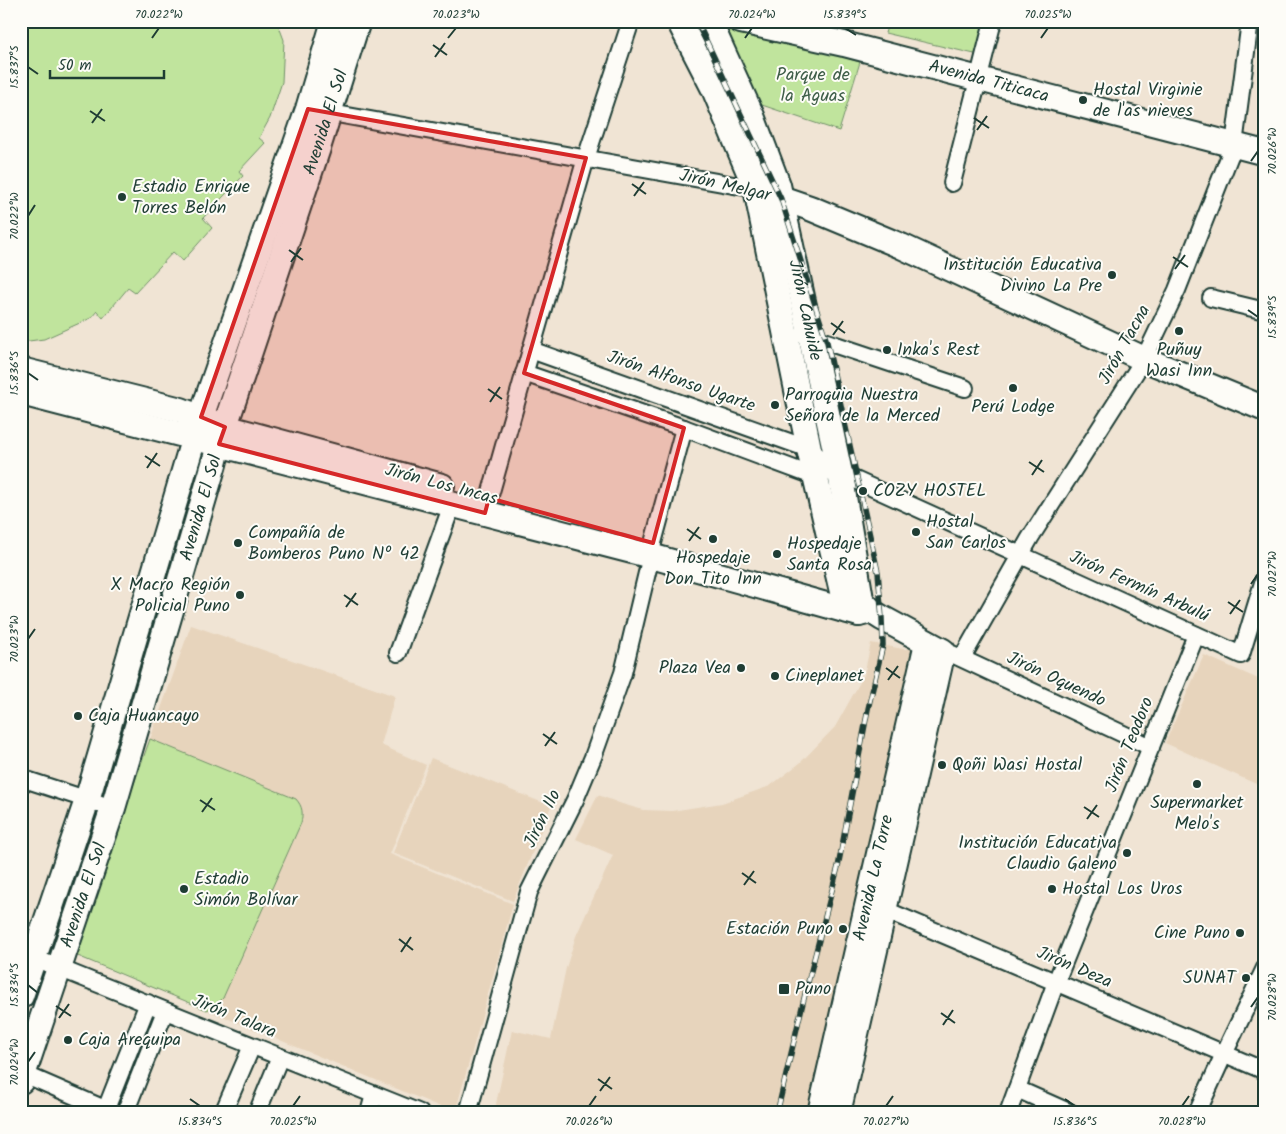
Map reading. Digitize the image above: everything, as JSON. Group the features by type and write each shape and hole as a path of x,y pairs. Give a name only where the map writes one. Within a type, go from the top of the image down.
{"street":[{"name":"Avenida El Sol","path":"22,1077 112,808 319,111 334,21"},
{"name":"Avenida El Sol","path":"21,996 87,800 198,427 319,111 358,21"},
{"path":"487,506 586,158 631,21"},
{"path":"679,21 714,89 756,189 786,328 809,448 816,477 856,606 944,651"},
{"name":"Jirón Cahuide","path":"709,21 752,116 777,180 840,473 856,606"},
{"name":"Avenida Titicaca","path":"741,21 844,44 979,78 1265,153"},
{"path":"952,183 993,21"},
{"name":"Jirón Tacna","path":"944,651 1020,555 1144,359 1177,290 1234,145 1250,21"},
{"name":"Jirón Melgar","path":"319,111 756,189 810,208 901,246 1144,359 1265,410"},
{"path":"1211,298 1265,311"},
{"path":"786,328 964,388"},
{"name":"Jirón Alfonso Ugarte","path":"530,350 809,448 840,473 1020,555"},
{"name":"Jirón Los Incas","path":"21,370 181,410 198,427"},
{"path":"524,373 684,428 816,477 840,473"},
{"name":"Jirón Los Incas","path":"21,393 198,427 452,505 487,506"},
{"name":"Jirón Ilo","path":"468,1113 529,892 575,800 593,757 623,673 652,550 684,428"},
{"name":"Jirón Los Incas","path":"222,435 856,606"},
{"path":"398,653 452,505"},
{"name":"Jirón Fermín Arbulú","path":"1020,555 1241,655 1265,576"},
{"name":"Jirón Teodoro","path":"1008,1113 1056,982 1196,635"},
{"name":"Jirón Oquendo","path":"944,651 1151,747"},
{"name":"Avenida La Torre","path":"820,1113 944,651"},
{"path":"21,778 112,808"},
{"name":"Avenida La Torre","path":"838,1113 876,906"},
{"name":"Jirón Deza","path":"876,906 1265,1071"},
{"name":"Jirón Talara","path":"34,958 420,1113"},
{"path":"1197,1113 1265,968"},
{"path":"22,1077 110,1111 148,1004"},
{"path":"125,1113 166,1011"},
{"path":"223,1113 252,1046"},
{"path":"257,1113 280,1057"},
{"path":"1017,1089 1072,1113"},
{"path":"369,1113 374,1095"}],"highlighted area":[{"path":"308,109 586,158 524,373 684,428 653,543 489,498 485,513 219,444 225,427 201,417"}],"shaded area":[{"path":"191,625 395,696 381,745 426,765 390,854 513,904 455,1113 73,954"},
{"path":"871,643 903,649 921,649 817,1113 494,1113 512,1030 551,1039 566,968 576,936 613,855 576,839 598,795 643,810 672,811 722,803 770,786 800,763 835,727 864,675"},
{"path":"1204,655 1265,682 1265,788 1165,743"},
{"path":"431,758 551,806 513,901 393,853"}],"green space":[{"name":"Estadio Enrique Torres Belón","path":"21,21 277,21 284,40 282,82 270,118 259,138 265,143 239,171 243,176 203,218 212,228 183,261 173,252 135,293 128,288 103,318 97,311 91,318 44,339 21,342"},
{"name":"Parque de la Aguas","path":"722,21 860,62 839,131 753,102"},
{"path":"889,21 992,21 983,56 885,33"},
{"name":"Estadio Simón Bolívar","path":"150,739 296,799 302,810 301,823 223,998 215,1006 207,1010 73,954"}],"railway":[{"path":"697,21 781,199 827,342 878,572 882,618 883,645 868,709 838,867 777,1113"}],"place":[{"name":"Hostal Virginie de l'as nieves","path":"1083,100"},
{"name":"Estadio Enrique Torres Belón","path":"122,197"},
{"name":"Institución Educativa Divino La Pre","path":"1112,275"},
{"name":"Puñuy Wasi Inn","path":"1179,331"},
{"name":"Inka's Rest","path":"887,350"},
{"name":"Perú Lodge","path":"1013,388"},
{"name":"Parroquia Nuestra Señora de la Merced","path":"775,405"},
{"name":"COZY HOSTEL","path":"863,491"},
{"name":"Hostal San Carlos","path":"916,532"},
{"name":"Hospedaje Don Tito Inn","path":"713,539"},
{"name":"Compañía de Bomberos Puno Nº 42","path":"238,543"},
{"name":"Hospedaje Santa Rosa","path":"777,554"},
{"name":"X Macro Región Policial Puno","path":"240,595"},
{"name":"Plaza Vea","path":"741,668"},
{"name":"Cineplanet","path":"775,676"},
{"name":"Caja Huancayo","path":"78,716"},
{"name":"Qoñi Wasi Hostal","path":"942,765"},
{"name":"Supermarket Melo's","path":"1197,784"},
{"name":"Institución Educativa Claudio Galeno","path":"1127,853"},
{"name":"Estadio Simón Bolívar","path":"184,889"},
{"name":"Hostal Los Uros","path":"1052,889"},
{"name":"Estación Puno","path":"843,929"},
{"name":"Cine Puno","path":"1240,933"},
{"name":"SUNAT","path":"1246,978"},
{"name":"Puno","path":"784,989"},
{"name":"Caja Arequipa","path":"68,1040"}]}
